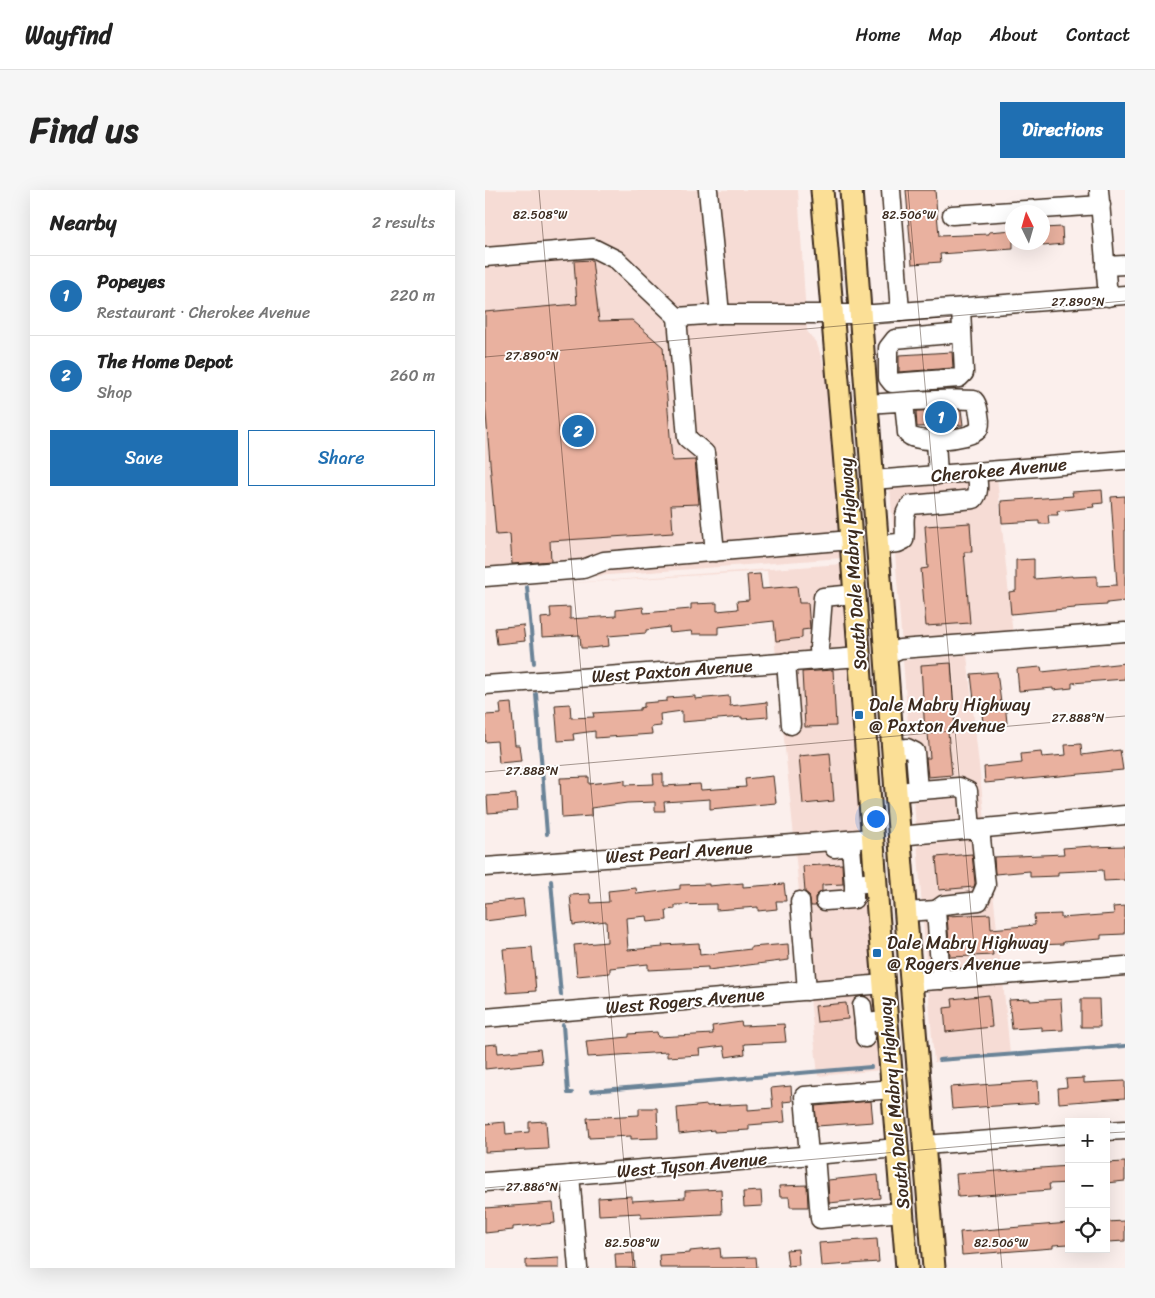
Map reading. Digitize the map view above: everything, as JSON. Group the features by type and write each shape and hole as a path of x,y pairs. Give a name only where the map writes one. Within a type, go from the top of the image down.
{"main road":[{"name":"South Dale Mabry Highway","path":"822,190 855,588 878,912 907,1268"},
{"name":"South Dale Mabry Highway","path":"851,190 899,836 934,1268"},
{"path":"855,588 871,636 877,648 886,655"},
{"path":"860,657 870,659 877,670 891,729"},
{"path":"878,912 894,969 900,976 911,982"},
{"path":"884,984 894,988 901,998 917,1061"},
{"path":"903,1212 918,1268"}],"street":[{"path":"708,190 720,314"},
{"path":"891,190 900,312"},
{"path":"677,318 720,314 861,314 1116,296 1105,266 1100,198 952,216"},
{"path":"485,257 593,248 617,260 677,318 687,438 705,453 715,552"},
{"path":"1105,266 1125,265"},
{"path":"961,308 964,373 962,377 892,384 889,382 888,348 895,339 962,333"},
{"path":"867,404 957,399 977,402 980,420 979,428 976,432 964,436 936,440 921,440 908,436 904,402"},
{"path":"936,440 938,475"},
{"name":"Cherokee Avenue","path":"873,480 1125,460"},
{"path":"878,545 898,543 904,540 905,510 911,506 974,499 978,490 977,472"},
{"path":"485,577 583,569 604,561 851,540"},
{"path":"820,660 819,648 823,597 855,588"},
{"path":"886,655 899,649 1125,632"},
{"name":"West Paxton Avenue","path":"485,685 860,657"},
{"path":"786,662 791,725"},
{"path":"893,750 907,748 915,752 918,790"},
{"path":"896,792 959,787 967,792 986,885 979,901 943,905 937,910 905,912"},
{"path":"899,836 1125,815"},
{"name":"West Pearl Avenue","path":"485,867 873,838"},
{"path":"803,843 804,850 851,846 855,899 825,901"},
{"path":"854,884 876,883"},
{"path":"800,901 807,991"},
{"path":"937,910 941,980"},
{"path":"911,982 1125,966"},
{"name":"West Rogers Avenue","path":"485,1018 884,984"},
{"path":"862,1006 864,1031 887,1021"},
{"path":"893,1089 804,1096 821,1219 903,1212"},
{"path":"1110,1131 1125,1130"},
{"path":"925,1145 1065,1134"},
{"name":"West Tyson Avenue","path":"485,1182 898,1148"},
{"path":"570,1175 578,1268"}],"shaded area":[{"path":"485,190 798,190 807,331 817,344 831,388 842,558 485,584"},
{"path":"997,477 1013,636 902,646 890,488"},
{"path":"842,564 853,650 776,656 767,571 541,585"},
{"path":"967,655 985,821 916,827 903,660"},
{"path":"854,664 866,831 794,837 777,670"},
{"path":"987,835 1001,968 927,973 917,842"},
{"path":"867,846 876,978 808,983 795,851"},
{"path":"1003,982 1010,1054 934,1062 928,988"},
{"path":"877,992 882,1070 818,1076 810,998"}],"building":[{"path":"906,190 935,190 939,236 989,234 989,232 1005,231 1005,250 940,254 941,262 912,264"},
{"path":"1062,227 1063,244 1050,245 1050,228"},
{"path":"592,260 599,321 632,320 663,347 672,461 695,460 699,504 671,505 673,533 550,541 551,561 512,564 510,534 496,535 485,402 485,312 577,304 574,261"},
{"path":"952,352 953,368 899,372 899,355"},
{"path":"961,410 963,425 917,427 916,411"},
{"path":"1102,490 1103,503 1093,504 1094,507 1057,511 1058,515 1048,515 1049,524 1039,524 1039,521 1002,523 1001,501 1073,496 1072,492"},
{"path":"1125,496 1125,601 1107,603 1107,605 1011,614 1009,592 1016,591 1016,560 1034,559 1034,579 1097,576 1097,586 1117,585 1111,497"},
{"path":"970,523 972,552 964,552 970,623 926,626 921,569 928,568 925,526"},
{"path":"760,574 762,589 797,586 799,603 808,603 810,629 802,630 802,638 776,641 774,621 718,627 718,634 692,634 691,631 670,633 669,627 646,630 646,633 608,636 609,646 590,648 581,648 580,635 542,637 541,618 551,617 550,608 570,607 570,619 616,616 616,610 643,607 644,613 691,609 691,604 717,603 717,611 738,609 737,601 749,600 747,575"},
{"path":"523,625 525,641 497,644 495,628"},
{"path":"951,663 955,732 948,732 952,775 928,777 926,758 930,758 928,733 925,734 921,665"},
{"path":"1125,663 1125,679 1072,683 1072,688 1019,691 1017,669 1041,667 1042,672"},
{"path":"833,670 836,726 805,727 802,672"},
{"path":"997,672 1001,703 1005,703 1007,723 983,725 981,700 974,700 971,674"},
{"path":"695,696 695,699 729,696 730,706 767,702 768,717 742,719 742,717 682,722 682,711 660,714 661,726 651,727 652,734 595,738 595,731 573,734 574,740 558,741 555,705 570,704 571,718 594,717 593,713 640,710 640,708 644,707 644,703 667,701 667,698"},
{"path":"511,703 515,745 519,745 521,761 499,763 497,741 485,742 485,715 501,714 500,704"},
{"path":"1081,744 1082,755 1120,750 1123,770 985,783 984,767 1022,763 1021,754 1041,752 1042,757 1066,755 1065,745"},
{"path":"830,753 834,801 803,804 799,756"},
{"path":"653,774 663,774 663,786 700,784 701,790 746,787 745,779 773,776 776,803 710,809 710,799 664,802 665,811 655,811 655,802 627,803 591,808 591,816 562,818 560,778 589,777 589,784 625,780 625,785 654,784"},
{"path":"516,794 517,811 488,813 487,796"},
{"path":"1125,846 1125,880 1104,881 1103,870 1058,872 1058,876 1030,877 1030,871 995,874 994,857 1064,854 1063,848"},
{"path":"972,854 974,887 939,890 936,857"},
{"path":"842,864 843,884 822,885 822,891 815,897 816,906 811,906 809,895 805,892 803,866"},
{"path":"743,883 743,887 784,884 786,901 776,901 777,909 758,911 758,907 716,910 716,904 675,905 675,909 666,910 667,920 648,922 647,916 626,918 628,950 663,947 662,945 699,943 700,955 751,949 751,947 788,944 789,960 708,970 708,967 648,970 648,964 610,968 610,973 577,976 574,945 607,942 606,921 573,925 570,895 590,894 591,903 609,902 608,891 636,888 637,894 680,889 680,885 709,884 709,886"},
{"path":"523,899 525,916 485,921 485,903"},
{"path":"1125,906 1125,934 1101,935 1101,939 1063,942 1063,944 1037,945 1036,942 992,946 993,955 950,957 947,916 990,914 991,929 1035,925 1034,915 1061,914 1061,918 1114,914 1113,907"},
{"path":"532,947 536,991 507,993 503,949"},
{"path":"989,995 992,1027 946,1032 944,1008 953,1007 952,999"},
{"path":"1030,999 1030,1001 1061,999 1063,1030 1042,1031 1042,1027 1012,1029 1009,1000"},
{"path":"1081,999 1099,999 1100,1027 1081,1027"},
{"path":"846,1003 848,1019 817,1022 815,1006"},
{"path":"741,1022 742,1026 784,1024 786,1042 744,1044 745,1054 726,1057 724,1046 699,1049 700,1055 667,1057 667,1052 588,1057 586,1041 629,1037 629,1034 657,1032 658,1037 713,1034 712,1026"},
{"path":"497,1044 498,1053 540,1049 542,1063 485,1069 485,1045"},
{"path":"1084,1078 1084,1083 1125,1081 1125,1098 1059,1103 1058,1088 1067,1087 1066,1079"},
{"path":"1038,1081 1039,1103 952,1109 950,1087"},
{"path":"791,1086 792,1101 783,1102 785,1122 749,1125 749,1130 714,1132 714,1130 679,1134 677,1108 748,1104 748,1110 773,1108 771,1088"},
{"path":"871,1101 873,1122 817,1126 815,1106"},
{"path":"639,1108 657,1108 658,1138 631,1139 631,1136 589,1138 587,1118 639,1115"},
{"path":"546,1121 548,1149 485,1152 485,1124 505,1122 506,1134 529,1132 529,1122"},
{"path":"1125,1162 1125,1181 1110,1183 1110,1163"},
{"path":"1065,1166 1065,1183 1049,1184 1050,1190 958,1197 956,1174"},
{"path":"878,1175 880,1198 829,1203 828,1180"},
{"path":"807,1185 808,1207 790,1207 789,1197 780,1197 779,1186"},
{"path":"721,1189 722,1214 641,1218 641,1213 599,1215 598,1198 632,1196 632,1201 685,1198 685,1191"},
{"path":"761,1191 762,1206 744,1207 743,1192"},
{"path":"553,1203 555,1223 513,1227 513,1230 485,1233 485,1208"},
{"path":"1125,1221 1125,1241 1110,1242 1110,1222"},
{"path":"1065,1223 1065,1244 1053,1245 1053,1248 962,1255 960,1232"},
{"path":"877,1239 879,1262 821,1266 819,1243"},
{"path":"720,1248 721,1258 756,1257 757,1268 660,1268 659,1255 690,1253 690,1251"},
{"path":"798,1249 799,1265 788,1266 786,1250"},
{"path":"634,1253 635,1268 616,1268 615,1254"},
{"path":"559,1258 559,1268 526,1268 526,1260"}],"waterway":[{"path":"527,587 534,663"},
{"path":"536,694 547,834"},
{"path":"551,881 561,995"},
{"path":"563,1025 568,1093 572,1093"},
{"path":"939,1060 1125,1046"},
{"path":"591,1091 871,1067"}],"place":[{"name":"Popeyes","path":"941,417"},
{"name":"The Home Depot","path":"578,431"},
{"name":"Dale Mabry Highway @ Paxton Avenue","path":"859,715"},
{"name":"Dale Mabry Highway @ Rogers Avenue","path":"877,953"}]}
